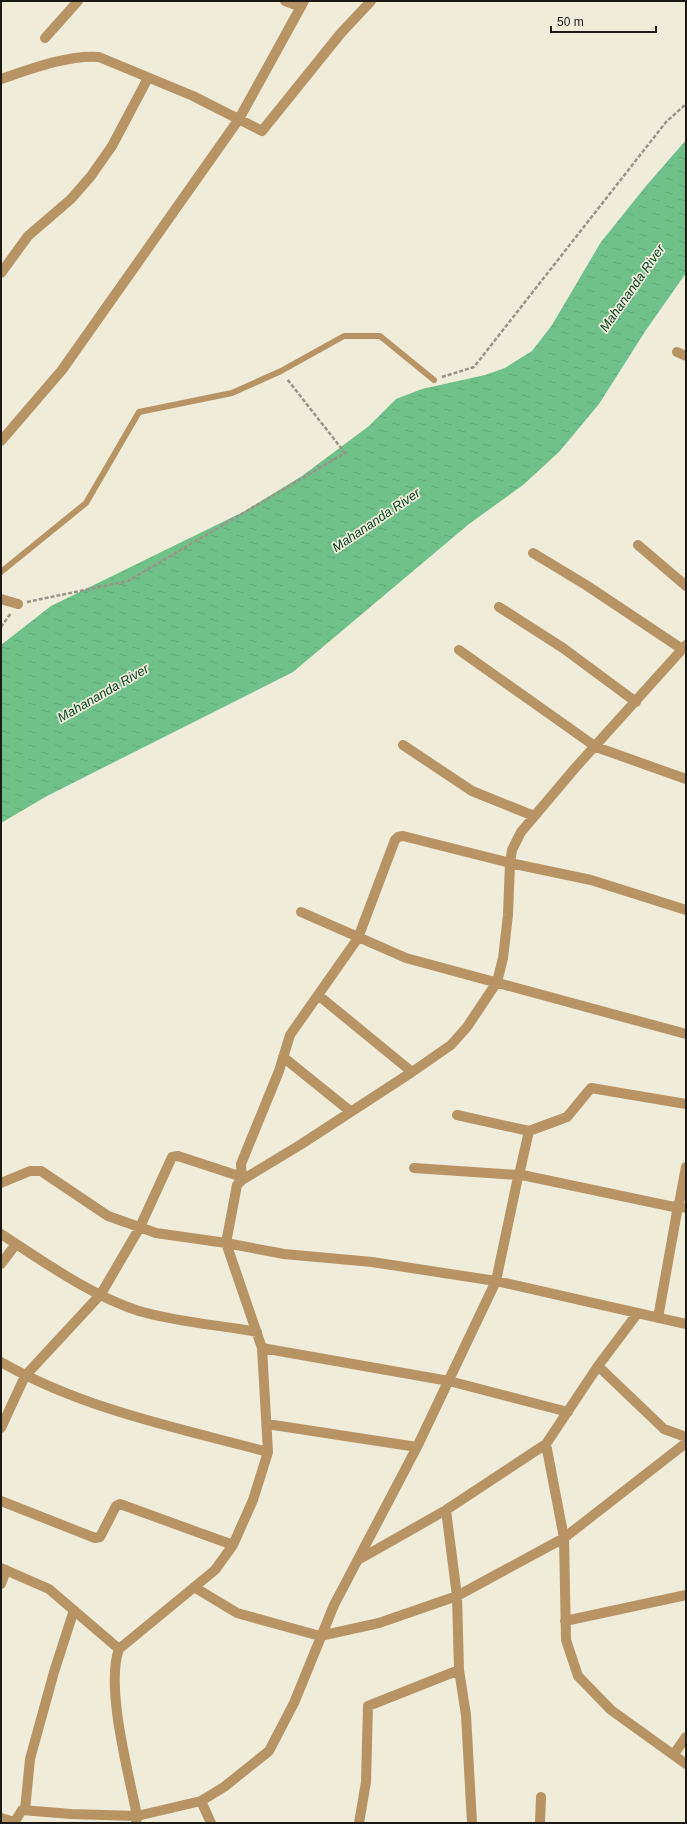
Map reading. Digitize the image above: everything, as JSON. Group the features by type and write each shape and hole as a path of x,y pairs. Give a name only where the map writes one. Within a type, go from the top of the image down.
{"street":[{"path":"45,38 78,1"},
{"path":"1,441 62,370 239,119 303,4 285,1"},
{"path":"1,79 34,67 91,56 99,57 193,96 239,119 258,131 263,131 341,33 371,1"},
{"path":"1,273 28,236 71,199 91,176 112,146 148,78"},
{"path":"638,545 686,586"},
{"path":"137,1820 117,1708 114,1671 119,1649 214,1570 233,1545 253,1500 268,1452 262,1348 226,1243 235,1189 242,1178 300,1145 451,1045 467,1027 497,982 503,958 512,850 522,832 534,816 684,647 586,584 533,553"},
{"path":"1,599 18,604"},
{"path":"499,607 563,648 636,702"},
{"path":"459,650 596,747 686,779"},
{"path":"403,745 472,791 534,816"},
{"path":"242,1178 241,1164 283,1057 290,1035 358,938 395,840 398,837 403,836 510,863 591,880 686,910"},
{"path":"301,912 406,958 686,1034"},
{"path":"318,995 412,1072"},
{"path":"283,1057 350,1111"},
{"path":"457,1115 529,1130 567,1117 591,1088 686,1104"},
{"path":"1,1818 14,1822 20,1812 25,1810 137,1820 201,1801 224,1787 269,1751 294,1703 320,1636 334,1605 417,1447 496,1281 529,1130"},
{"path":"1,1428 25,1376 101,1294 140,1227 174,1156 242,1178"},
{"path":"658,1318 682,1207 686,1167"},
{"path":"414,1168 519,1176 670,1206 682,1207"},
{"path":"1,1183 30,1171 41,1171 108,1216 156,1233 226,1243 284,1254 372,1262 496,1281 686,1324"},
{"path":"1,1234 68,1276 126,1306 154,1315 257,1332"},
{"path":"1,1264 16,1244"},
{"path":"358,1560 446,1510 546,1444 598,1366 637,1314"},
{"path":"262,1348 449,1381 568,1412"},
{"path":"1,1362 25,1376 74,1396 147,1419 268,1452"},
{"path":"598,1366 664,1429 686,1437"},
{"path":"267,1424 417,1447"},
{"path":"194,1587 237,1613 320,1636 379,1623 456,1596 564,1538 686,1443"},
{"path":"546,1444 564,1538 566,1640 578,1676 611,1710 686,1764"},
{"path":"1,1501 96,1538 100,1537 116,1506 121,1504 233,1545"},
{"path":"446,1510 456,1596 459,1670 466,1715 472,1823"},
{"path":"1,1584 3,1569 50,1589 119,1649"},
{"path":"565,1621 686,1595"},
{"path":"25,1810 30,1758 54,1672 74,1610"},
{"path":"359,1823 366,1782 368,1706 459,1670"},
{"path":"674,1754 686,1737"},
{"path":"540,1823 541,1797"},
{"path":"201,1801 211,1823"}],"lane":[{"path":"1,572 86,503 139,412 232,393 281,372 344,336 380,336 434,380"}],"path":[{"path":"434,380 474,367 666,122 686,104"},
{"path":"1,627 18,604 128,581 345,453 281,372"}],"water":[{"name":"Mahananda River","path":"686,140 686,273 646,330 599,404 559,452 523,485 469,524 293,672 47,796 1,823 1,645 51,606 245,511 302,476 369,426 396,399 422,389 485,375 505,368 532,351 552,325 601,242 646,186"}]}
